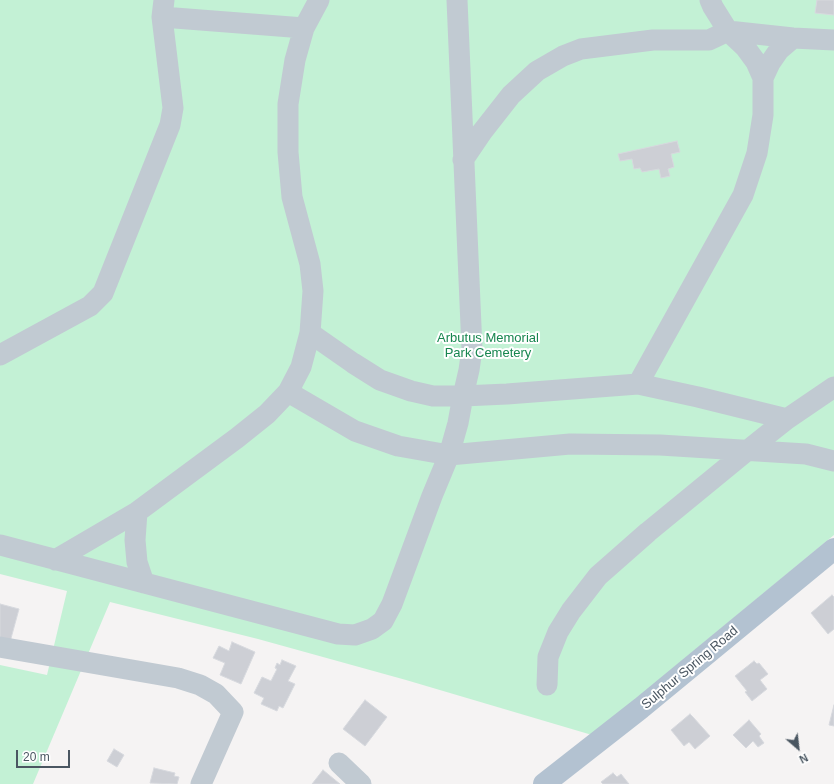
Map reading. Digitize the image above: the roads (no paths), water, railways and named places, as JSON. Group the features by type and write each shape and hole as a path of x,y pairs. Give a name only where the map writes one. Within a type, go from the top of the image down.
{"main road":[{"name":"Sulphur Spring Road","path":"544,784 647,703 834,549"}],"street":[{"path":"55,560 137,512 237,438 267,414 288,392 301,366 310,333 313,291 310,264 292,196 288,152 288,104 295,60 304,28 318,0"},
{"path":"0,545 338,634 356,635 372,630 382,621 392,604 448,456 458,423 472,349 457,0"},
{"path":"638,384 743,195 757,152 763,115 763,78 756,62 745,47 728,31 710,0"},
{"path":"0,355 90,306 103,293 170,125 174,108 163,9 304,28"},
{"path":"464,160 482,132 511,95 537,70 563,56 581,50 653,40 709,40 728,31 793,38 834,40"},
{"path":"763,78 770,63 780,50 793,38"},
{"path":"310,333 380,380 411,391 433,396 508,394 638,384 787,419"},
{"path":"547,685 548,657 558,632 571,611 598,576 648,532 748,450 787,419 834,387"},
{"path":"288,392 355,431 398,446 448,456 570,444 660,445 806,454 834,462"},
{"path":"137,512 134,540 137,562 144,583"},
{"path":"0,647 178,678 200,685 216,694 233,712 201,784"},
{"path":"339,763 361,784"}],"park label":[{"name":"Arbutus Memorial Park Cemetery","path":"488,346"}]}
